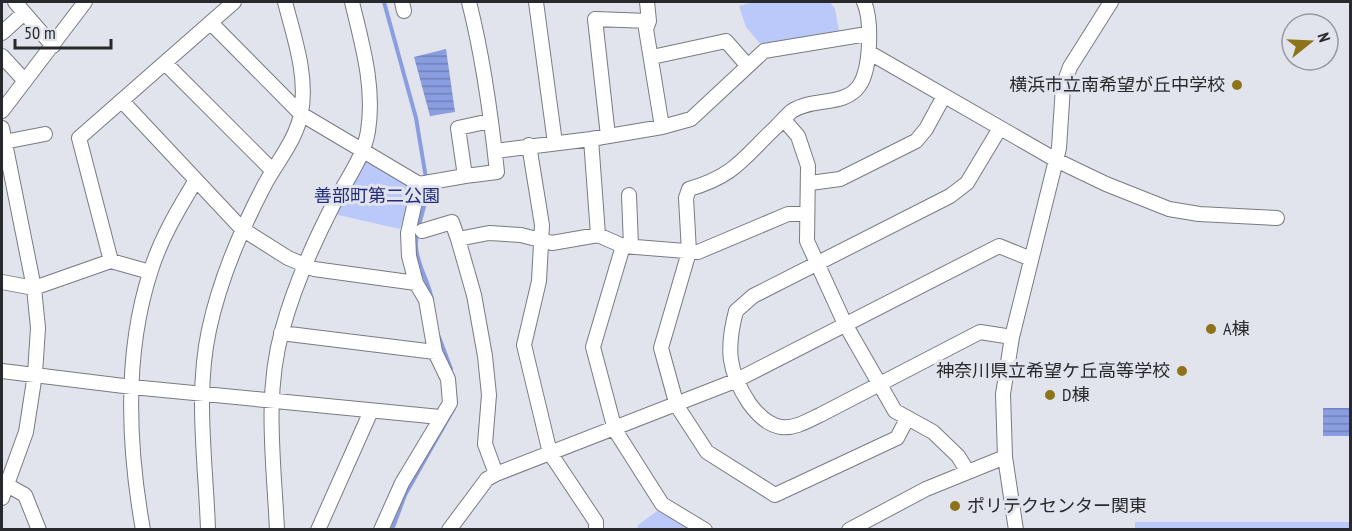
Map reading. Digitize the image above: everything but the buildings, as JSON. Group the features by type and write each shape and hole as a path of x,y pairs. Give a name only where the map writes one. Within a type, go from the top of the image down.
{"street":[{"path":"15,2 53,46"},
{"path":"111,261 79,138 234,2"},
{"path":"208,530 203,393 209,331 224,273 242,229 272,170 287,147 302,114 302,74 285,2"},
{"path":"276,530 271,399 281,333 303,265 362,149 368,132 370,96 367,61 352,2"},
{"path":"211,23 302,114 419,184 497,172 469,2"},
{"path":"536,2 555,143"},
{"path":"647,2 649,21 646,29 662,127"},
{"path":"864,2 870,52 861,83 851,95 805,105 792,111 741,165 713,182 688,189 689,252 661,348 677,406 707,452 775,495 897,438 907,419"},
{"path":"1016,530 1005,458 1003,394 1012,337 1056,160 1064,86 1070,67 1111,2"},
{"path":"2,111 53,46 77,5"},
{"path":"2,33 24,13"},
{"path":"608,136 595,19 649,21"},
{"path":"495,151 591,139 662,127 691,119 764,51 867,34"},
{"path":"652,57 726,41 747,65"},
{"path":"870,52 1056,160 1169,209 1199,214 1277,218"},
{"path":"2,56 25,81"},
{"path":"165,63 272,170"},
{"path":"810,183 840,179 915,141 926,129 944,96"},
{"path":"122,101 242,229 303,265 314,269 416,283"},
{"path":"784,120 798,136 804,148 810,183 806,214 807,241 816,265 845,324 895,411 933,432 958,456 968,472"},
{"path":"465,176 458,128 490,121"},
{"path":"2,128 34,288 38,327 35,374 26,432 4,490 25,495 39,530"},
{"path":"1000,128 967,183 950,196 753,296 736,311 730,331 729,354 735,381 756,413 769,423 783,428 799,425 980,332 1012,337"},
{"path":"4,142 45,134"},
{"path":"591,139 598,235"},
{"path":"530,145 542,225 539,281 524,345 550,453 596,522 596,530"},
{"path":"142,530 132,457 132,387 138,327 150,272 177,211 196,180"},
{"path":"381,530 402,483 435,432 440,417 450,403 448,379 435,352 426,300 416,283 409,256 408,233 419,184"},
{"path":"629,195 627,246 593,347 615,430 662,504 705,530"},
{"path":"458,239 489,233 521,235 552,243 598,235 627,246 698,252 788,214 806,214"},
{"path":"422,231 452,222 458,239 474,295 485,356 489,395 485,444 496,474"},
{"path":"449,530 487,479 496,474 677,406 735,381 999,246 1031,259"},
{"path":"2,282 34,288 111,261 150,272"},
{"path":"281,333 435,352"},
{"path":"2,371 132,387 440,417"},
{"path":"318,530 370,411"},
{"path":"849,530 926,489 1005,458"}],"green space":[{"path":"754,2 830,2 835,9 839,31 762,46 746,27 739,6"},
{"name":"善部町第二公園","path":"363,155 413,186 400,229 334,214"},
{"path":"660,509 695,530 637,530 638,525"},
{"path":"1135,522 1350,522 1350,529 1135,530"}],"shaded area":[{"path":"446,49 455,112 430,116 414,57"},
{"path":"1323,408 1350,408 1350,436 1323,436"}],"waterway":[{"path":"384,2 416,118 426,178"},
{"path":"427,186 416,246 418,260 432,300"},
{"path":"439,337 451,369"},
{"path":"392,530 405,495 454,408"}],"place":[{"name":"横浜市立南希望が丘中学校","path":"1237,85"},
{"name":"A棟","path":"1211,329"},
{"name":"神奈川県立希望ケ丘高等学校","path":"1182,371"},
{"name":"D棟","path":"1050,395"},
{"name":"ポリテクセンター関東","path":"955,506"}]}
